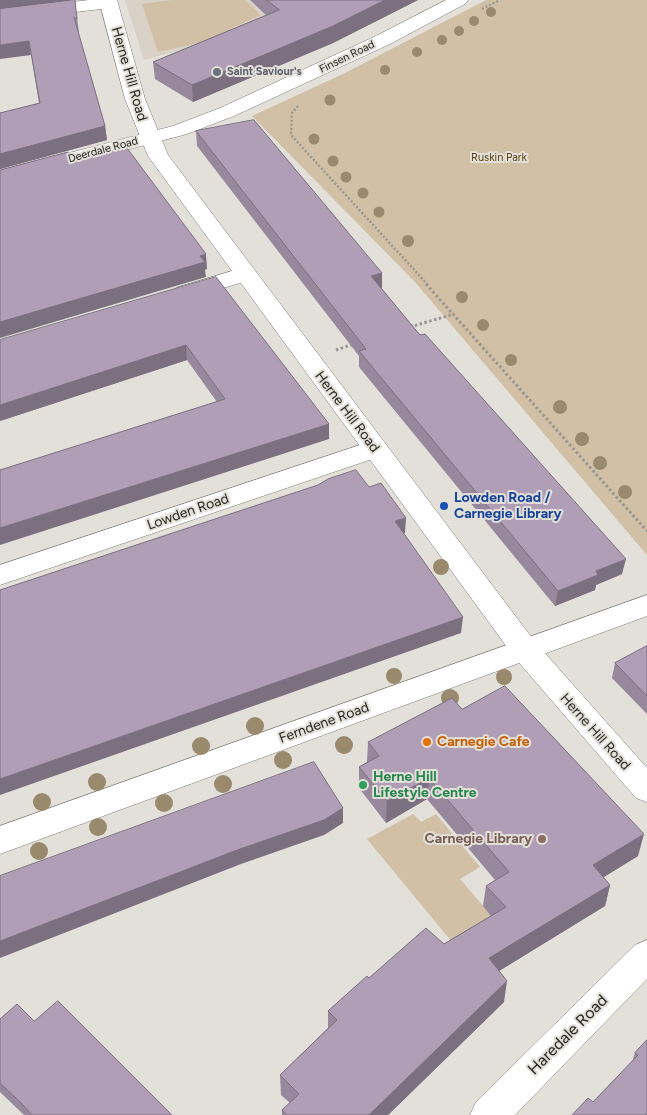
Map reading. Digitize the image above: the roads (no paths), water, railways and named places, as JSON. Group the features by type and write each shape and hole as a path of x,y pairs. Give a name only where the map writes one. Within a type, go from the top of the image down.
{"street":[{"name":"Finsen Road","path":"149,138 180,130 280,89 384,40 459,0"},
{"name":"Herne Hill Road","path":"108,2 149,138 158,156 525,650 647,789"},
{"path":"0,16 108,2"},
{"name":"Deerdale Road","path":"0,177 149,138"},
{"path":"160,300 245,274"},
{"name":"Lowden Road","path":"0,576 375,449"},
{"name":"Ferndene Road","path":"0,840 647,605"},
{"name":"Haredale Road","path":"489,1115 647,956"}],"place":[{"name":"Saint Saviour's","path":"217,72"},
{"name":"Lowden Road / Carnegie Library","path":"444,506"},
{"name":"Carnegie Cafe","path":"427,742"},
{"name":"Herne Hill Lifestyle Centre","path":"363,785"},
{"name":"Carnegie Library","path":"542,839"}],"park label":[{"name":"Ruskin Park","path":"499,158"}]}
